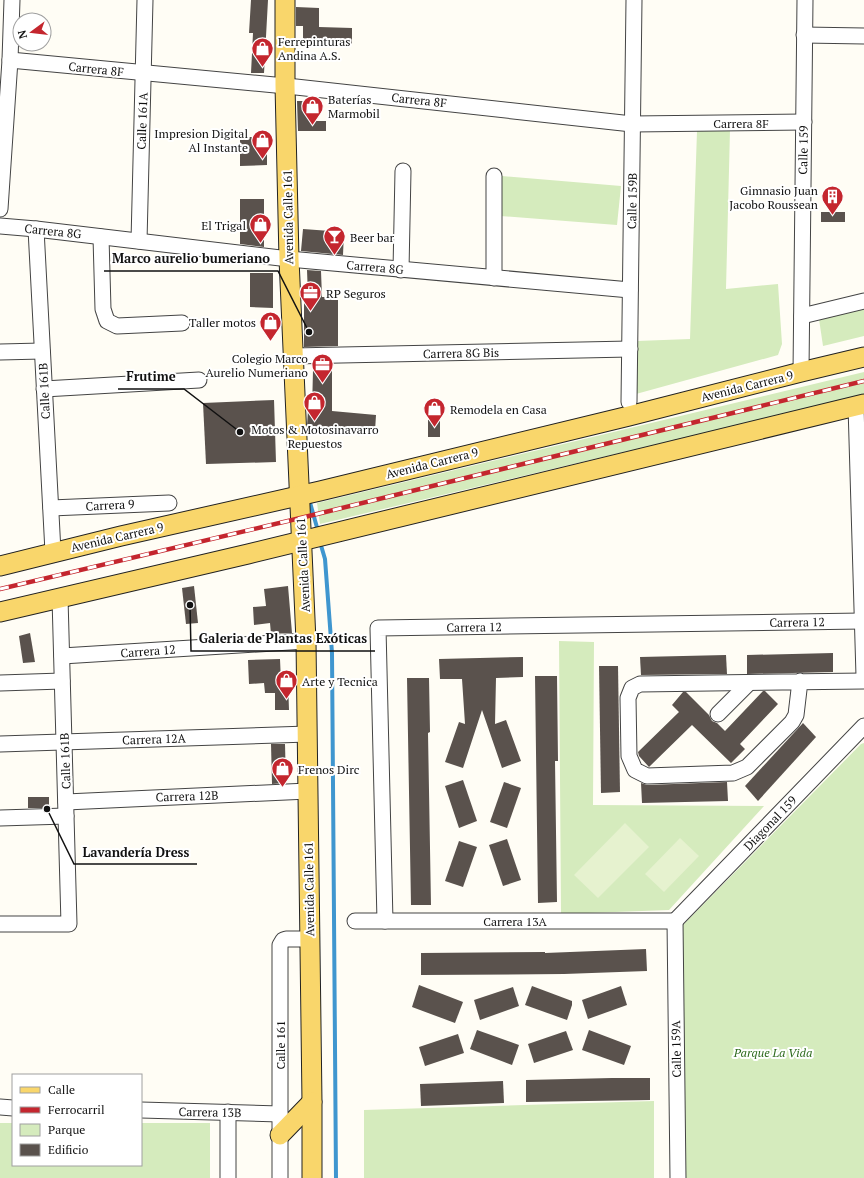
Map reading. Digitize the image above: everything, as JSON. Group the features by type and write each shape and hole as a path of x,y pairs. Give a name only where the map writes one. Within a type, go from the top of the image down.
{"main road":[{"name":"Avenida Calle 161","path":"285,0 288,259 306,641 312,1178"},
{"name":"Avenida Carrera 9","path":"0,566 53,552 300,496 864,357"},
{"path":"0,612 302,541 860,405"},
{"path":"280,1135 312,1102"}],"street":[{"path":"0,208 10,60 12,0"},
{"name":"Calle 161A","path":"138,241 145,0"},
{"name":"Calle 159B","path":"629,402 634,0"},
{"name":"Calle 159","path":"801,372 805,0"},
{"path":"804,35 864,36"},
{"name":"Carrera 8F","path":"10,60 285,86 632,124 804,122"},
{"path":"401,270 403,171"},
{"path":"494,176 494,278"},
{"name":"Carrera 8G","path":"0,226 288,259 630,290"},
{"name":"Calle 161B","path":"36,229 53,552"},
{"path":"101,237 103,309 107,321 117,326 182,323"},
{"path":"802,316 864,301"},
{"name":"Carrera 8G Bis","path":"293,356 630,350"},
{"path":"0,352 42,351"},
{"path":"44,390 199,380"},
{"path":"860,405 864,676"},
{"name":"Carrera 9","path":"51,508 169,503"},
{"name":"Calle 161B","path":"0,924 69,924 60,598"},
{"name":"Carrera 12","path":"385,921 378,628 862,621"},
{"name":"Carrera 12","path":"62,656 306,641"},
{"path":"0,683 62,681"},
{"path":"800,681 796,715 792,722 747,767 733,773 647,776 635,770 629,756 628,698 632,688 640,684 800,681 864,681"},
{"path":"718,714 749,683"},
{"name":"Diagonal 159","path":"675,921 864,726"},
{"name":"Carrera 12A","path":"0,744 308,734"},
{"name":"Carrera 12B","path":"0,818 66,809 308,791"},
{"name":"Carrera 13A","path":"355,921 675,921"},
{"name":"Calle 159A","path":"675,921 678,1178"},
{"name":"Calle 161","path":"280,1178 280,945 283,940 286,939 310,939"},
{"path":"0,1107 12,1108"},
{"name":"Carrera 13B","path":"142,1110 280,1114"},
{"path":"228,1112 228,1178"}],"green space":[{"path":"730,130 726,289 778,284 782,344 778,355 636,394 637,341 690,339 697,131"},
{"path":"502,176 621,186 617,225 500,216"},
{"path":"864,309 864,336 823,346 819,319"},
{"path":"864,372 864,395 320,524 317,503"},
{"path":"559,641 594,642 593,805 764,806 669,910 561,914"},
{"name":"Parque La Vida","path":"864,743 864,1178 684,1178 682,926 861,744"},
{"path":"625,823 649,847 598,898 574,875"},
{"path":"680,838 699,856 664,892 645,874"},
{"path":"654,1101 654,1178 364,1178 364,1110"},
{"path":"0,1123 12,1123 12,1166 142,1166 142,1123 210,1123 210,1178 0,1178"}],"building":[{"path":"251,0 268,0 264,73 251,73 253,33 249,33"},
{"path":"296,7 319,8 319,27 352,28 352,44 303,42 303,26 296,26"},
{"path":"297,101 314,101 314,121 326,121 326,131 298,131"},
{"path":"240,137 267,137 267,165 240,166"},
{"path":"240,199 264,199 264,247 240,244"},
{"name":"Gimnasio Juan Jacobo Roussean","path":"821,212 845,212 845,222 821,222"},
{"path":"303,229 344,232 343,255 301,251"},
{"path":"307,270 321,271 322,297 338,297 338,346 304,347 304,297 308,297"},
{"path":"250,273 273,273 273,308 250,307"},
{"path":"313,370 332,370 332,411 376,415 375,431 307,426 308,410 312,410"},
{"path":"274,400 276,462 206,464 203,403"},
{"name":"Remodela en Casa","path":"428,420 440,420 440,437 428,437"},
{"path":"194,586 198,623 186,624 182,588"},
{"path":"288,586 292,633 271,634 270,623 254,625 253,607 266,606 264,589"},
{"path":"30,633 35,662 23,663 19,636"},
{"path":"833,653 833,672 747,674 747,655"},
{"path":"726,655 727,674 641,675 640,657"},
{"path":"523,657 523,677 496,678 495,724 506,720 521,761 502,768 482,710 463,768 445,762 459,722 465,724 462,679 440,679 439,659"},
{"path":"280,659 281,682 288,682 289,710 275,710 275,693 265,693 264,683 249,684 248,660"},
{"path":"599,666 618,666 620,792 601,793"},
{"path":"535,676 557,676 558,761 555,761 557,902 538,903"},
{"path":"407,678 429,678 430,732 428,733 431,905 411,905"},
{"path":"763,691 765,691 778,704 740,744 745,749 731,763 692,725 649,767 639,756 638,752 679,712 672,705 683,692 686,692 709,715 712,721 717,723 725,731"},
{"path":"803,723 816,737 758,801 745,786"},
{"path":"271,744 285,744 286,783 272,784"},
{"path":"463,780 477,821 459,828 445,786"},
{"path":"504,782 521,788 507,828 490,822"},
{"path":"727,782 728,801 642,803 641,783 647,785"},
{"path":"28,797 49,797 49,808 28,808"},
{"path":"507,839 521,880 503,886 489,845"},
{"path":"459,841 477,847 463,887 445,881"},
{"path":"646,949 647,971 564,974 421,975 421,953 545,953"},
{"path":"419,985 463,1002 455,1023 412,1007"},
{"path":"532,986 572,1001 567,1020 525,1005"},
{"path":"621,986 627,1005 588,1019 582,1000"},
{"path":"513,987 519,1006 480,1020 474,1000"},
{"path":"477,1030 519,1045 512,1065 470,1049"},
{"path":"589,1030 631,1046 624,1065 582,1050"},
{"path":"566,1031 573,1050 534,1063 528,1044"},
{"path":"458,1034 464,1053 425,1066 419,1047"},
{"path":"650,1078 650,1100 526,1102 526,1080"},
{"path":"503,1081 504,1103 421,1106 420,1084"}],"waterway":[{"path":"309,499 318,531"},
{"path":"320,542 325,559 332,653 336,1178"}],"railway":[{"path":"0,589 313,515 864,381"}],"place":[{"name":"Ferrepinturas Andina A.S.","path":"262,68"},
{"name":"Baterías Marmobil","path":"312,126"},
{"name":"Impresion Digital Al Instante","path":"263,160"},
{"name":"Gimnasio Juan Jacobo Roussean","path":"833,216"},
{"name":"El Trigal","path":"261,244"},
{"name":"Beer bar","path":"335,256"},
{"name":"RP Seguros","path":"311,312"},
{"name":"Marco aurelio bumeriano","path":"309,332"},
{"name":"Taller motos","path":"271,342"},
{"name":"Colegio Marco Aurelio Numeriano","path":"323,384"},
{"name":"Motos & Motosinavarro Repuestos","path":"315,422"},
{"name":"Remodela en Casa","path":"434,428"},
{"name":"Frutime","path":"240,432"},
{"name":"Galeria de Plantas Exóticas","path":"190,605"},
{"name":"Arte y Tecnica","path":"286,700"},
{"name":"Frenos Dirc","path":"282,788"},
{"name":"Lavandería Dress","path":"47,809"}]}
